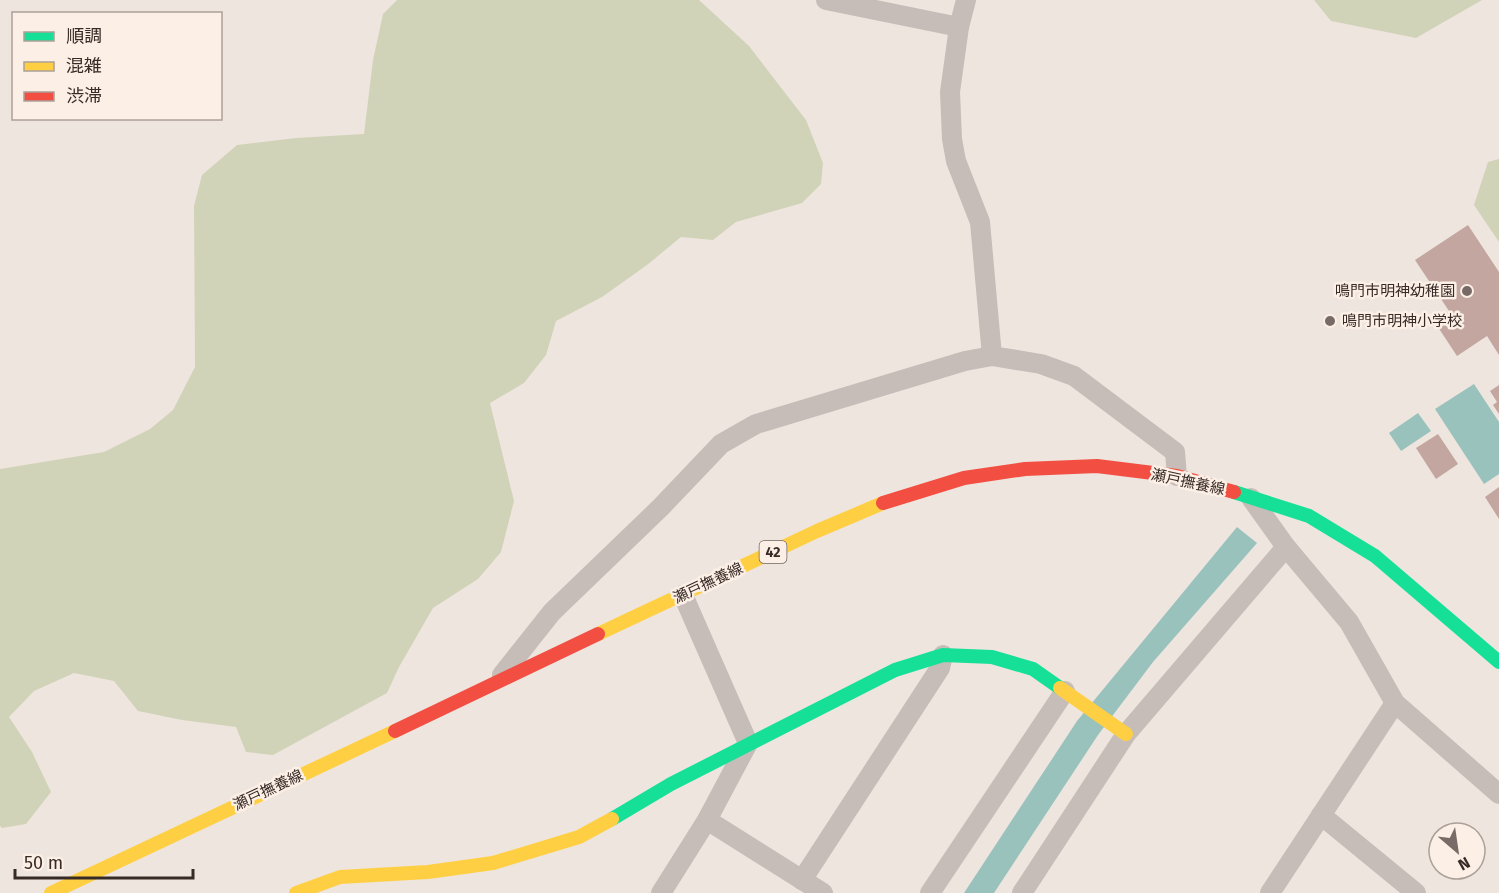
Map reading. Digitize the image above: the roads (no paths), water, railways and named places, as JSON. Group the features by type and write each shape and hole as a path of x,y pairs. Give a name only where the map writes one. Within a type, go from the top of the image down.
{"main road":[{"name":"瀬戸撫養線","path":"51,893 818,531 892,499 964,478 1025,469 1097,466 1177,476 1309,516 1375,556 1499,662"},
{"path":"299,892 340,877 428,872 493,863 579,837 670,784 748,743 895,670 943,655 992,657 1033,669 1121,731"}],"street":[{"path":"826,0 959,27"},
{"path":"966,0 959,27 950,92 952,139 956,161 980,222 992,356"},
{"path":"497,681 552,612 661,507 721,444 756,424 965,361 992,356 1041,364 1074,376 1175,452 1177,476"},
{"path":"1249,496 1286,547 1348,622 1395,703 1499,794"},
{"path":"1022,893 1121,731 1286,547"},
{"path":"661,893 707,820 748,743 683,595"},
{"path":"707,820 812,888 940,668 943,655"},
{"path":"930,893 1073,697"},
{"path":"1270,893 1395,703"},
{"path":"1321,815 1416,893"}],"water":[{"path":"1474,384 1499,422 1499,474 1484,484 1435,409"},
{"path":"1418,413 1431,431 1401,451 1389,433"},
{"path":"1237,527 1257,543 1153,662 1098,735 994,893 964,893 1077,721"}],"place":[{"name":"鳴門市明神幼稚園","path":"1467,291"},
{"name":"鳴門市明神小学校","path":"1330,321"}]}
